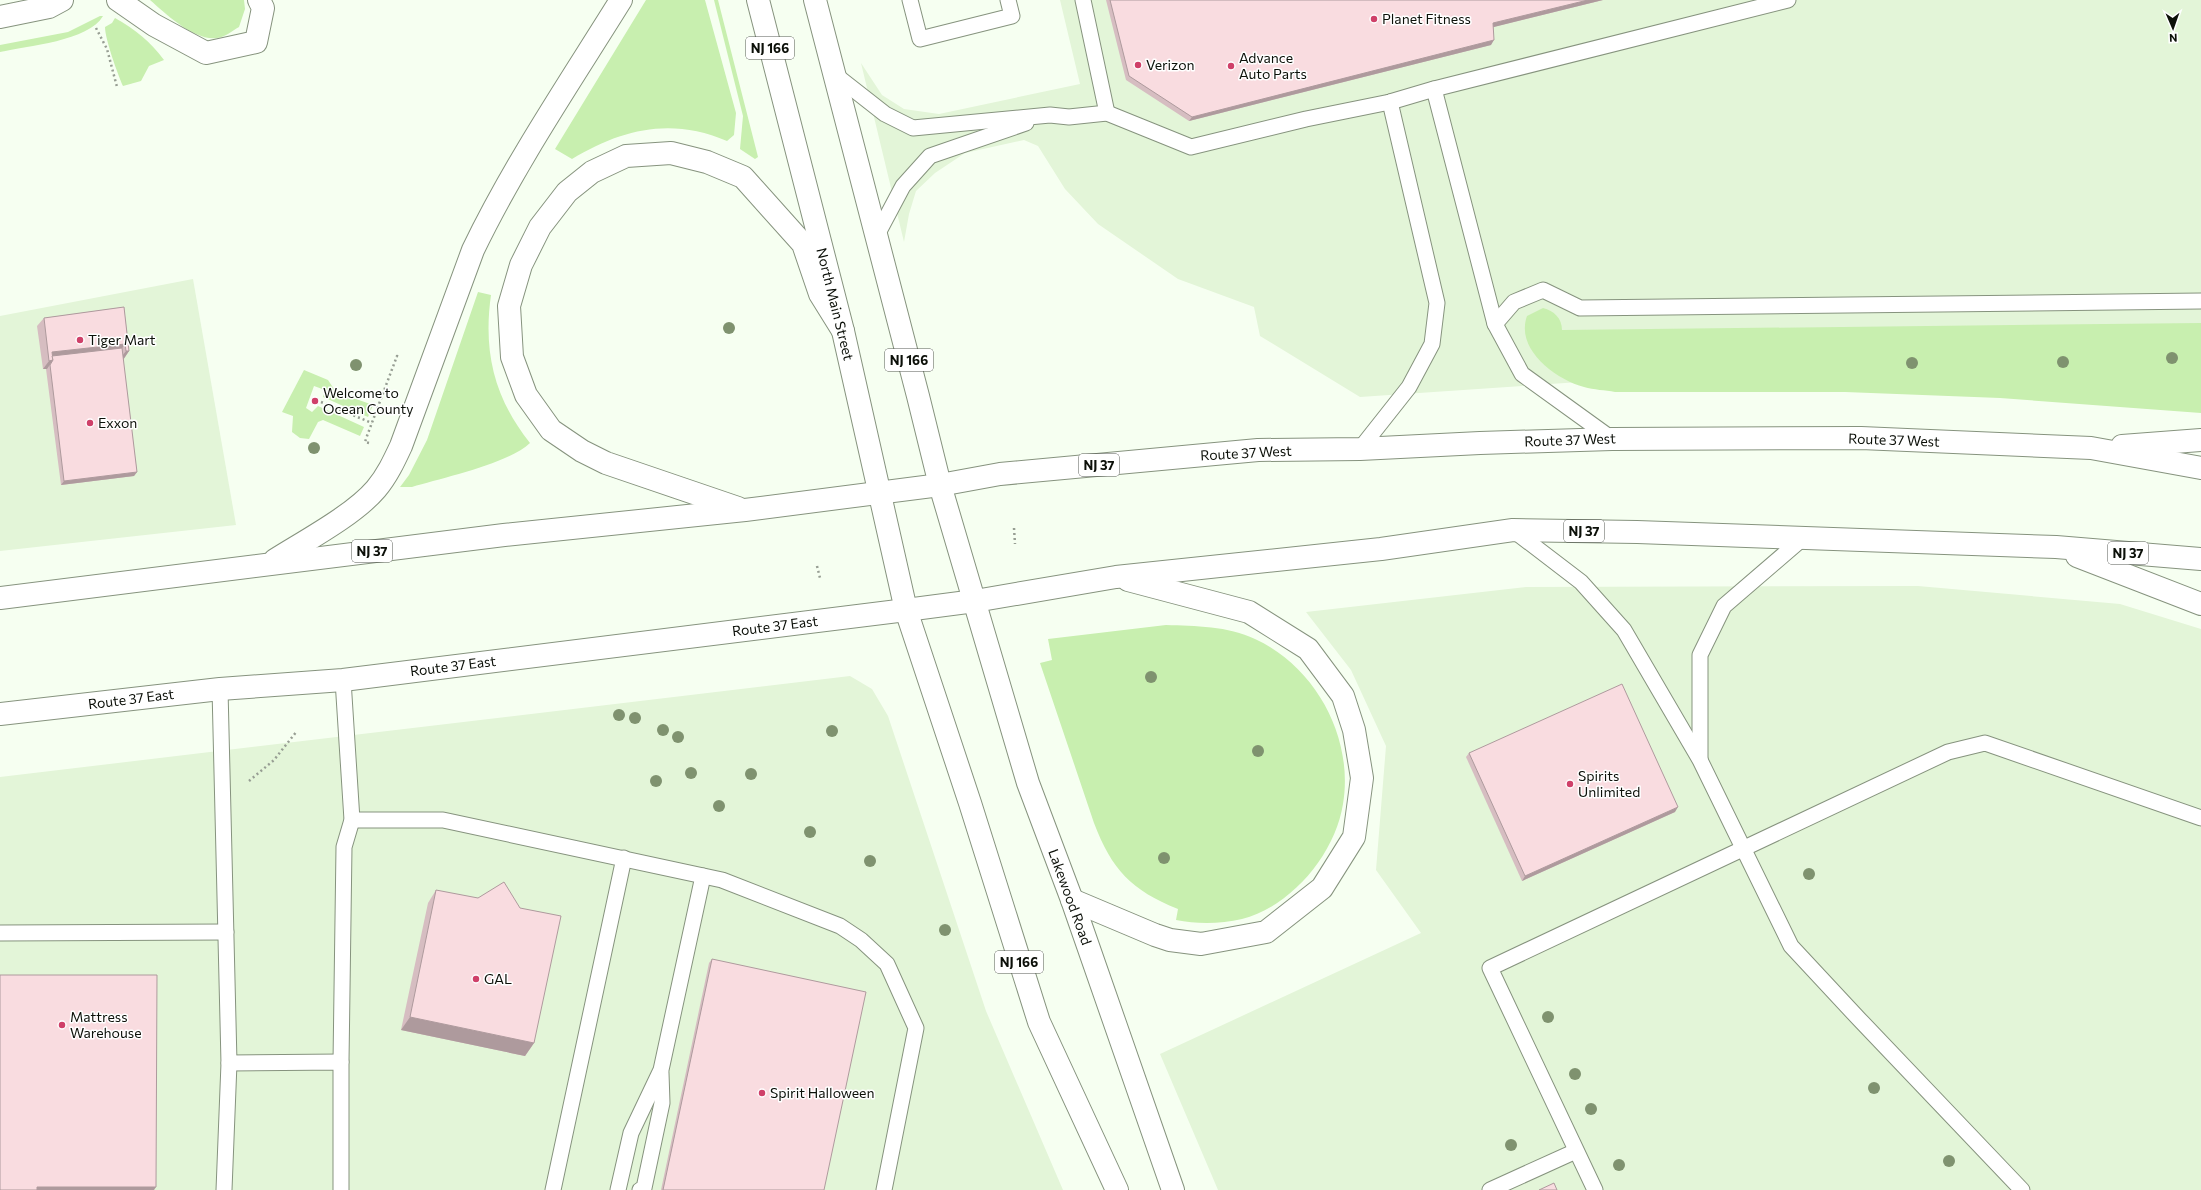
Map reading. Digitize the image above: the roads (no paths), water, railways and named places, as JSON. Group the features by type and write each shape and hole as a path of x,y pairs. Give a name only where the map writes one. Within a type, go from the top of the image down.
{"main road":[{"path":"0,17 49,7 62,0"},
{"path":"118,0 154,25 206,53 256,42 263,8 259,0"},
{"path":"270,563 359,505 376,489 388,472 401,446 478,239 531,146 621,0"},
{"name":"North Main Street","path":"758,0 844,331 906,610"},
{"name":"NJ 166","path":"815,0 877,235 940,485 975,601"},
{"path":"745,510 606,463 582,451 551,430 526,395 512,357 509,306 521,265 540,227 567,192 592,172 626,156 671,152 707,162 743,177 803,244 820,294 844,331"},
{"name":"Route 37 West","path":"940,485 1000,474 1258,450 1360,449 1480,443 1612,439 1861,438 2091,448 2201,468"},
{"path":"2091,448 2201,440"},
{"name":"NJ 37","path":"0,598 270,563 504,535 745,510 940,485"},
{"name":"NJ 37","path":"906,610 975,601 1116,577 1381,549 1513,530 1637,532 2056,547 2201,559"},
{"path":"2056,547 2201,604"},
{"path":"1072,900 1170,940 1201,944 1266,932 1322,888 1354,837 1360,792 1361,771 1354,730 1343,696 1308,649 1249,612 1116,577"},
{"name":"Lakewood Road","path":"975,601 1028,783 1072,900 1173,1190"},
{"name":"NJ 166","path":"906,610 970,803 1039,1022 1113,1188"},
{"name":"Route 37 East","path":"0,714 220,689 343,680 906,610"}],"lane":[{"path":"910,0 920,39 1012,16 1008,0"},
{"path":"1083,0 1107,113"},
{"path":"834,74 885,114 913,128 1050,115 1069,117 1107,113 1191,147 1306,119 1390,102 1434,89 1788,0"},
{"path":"1434,89 1495,324 1522,374 1612,439"},
{"path":"1360,449 1409,386 1432,344 1437,303 1390,102"},
{"path":"877,235 904,186 930,156 1050,115"},
{"path":"1495,324 1514,302 1543,290 1580,308 2201,301"},
{"path":"1513,530 1581,582 1624,630 1700,760 1791,946 2022,1190"},
{"path":"1700,760 1700,655 1724,606 1803,538"},
{"path":"341,1190 344,847 352,820 343,680"},
{"path":"220,689 229,1063 224,1190"},
{"path":"1595,1190 1490,968 1948,752 1985,744 2201,818"},
{"path":"352,820 443,820 722,880 840,926 861,940 888,964 916,1028 884,1190"},
{"path":"553,1190 624,858"},
{"path":"618,1190 631,1133 661,1070 703,876"},
{"path":"0,933 226,932"},
{"path":"229,1063 341,1062"},
{"path":"640,1190 644,1188 662,1103 661,1070"},
{"path":"1490,1190 1576,1151"}],"place":[{"name":"Planet Fitness","path":"1374,19"},
{"name":"Verizon","path":"1138,65"},
{"name":"Advance Auto Parts","path":"1231,66"},
{"name":"Tiger Mart","path":"80,340"},
{"name":"Welcome to Ocean County","path":"315,401"},
{"name":"Exxon","path":"90,423"},
{"name":"Spirits Unlimited","path":"1570,784"},
{"name":"GAL","path":"476,979"},
{"name":"Mattress Warehouse","path":"62,1025"},
{"name":"Spirit Halloween","path":"762,1093"}]}
